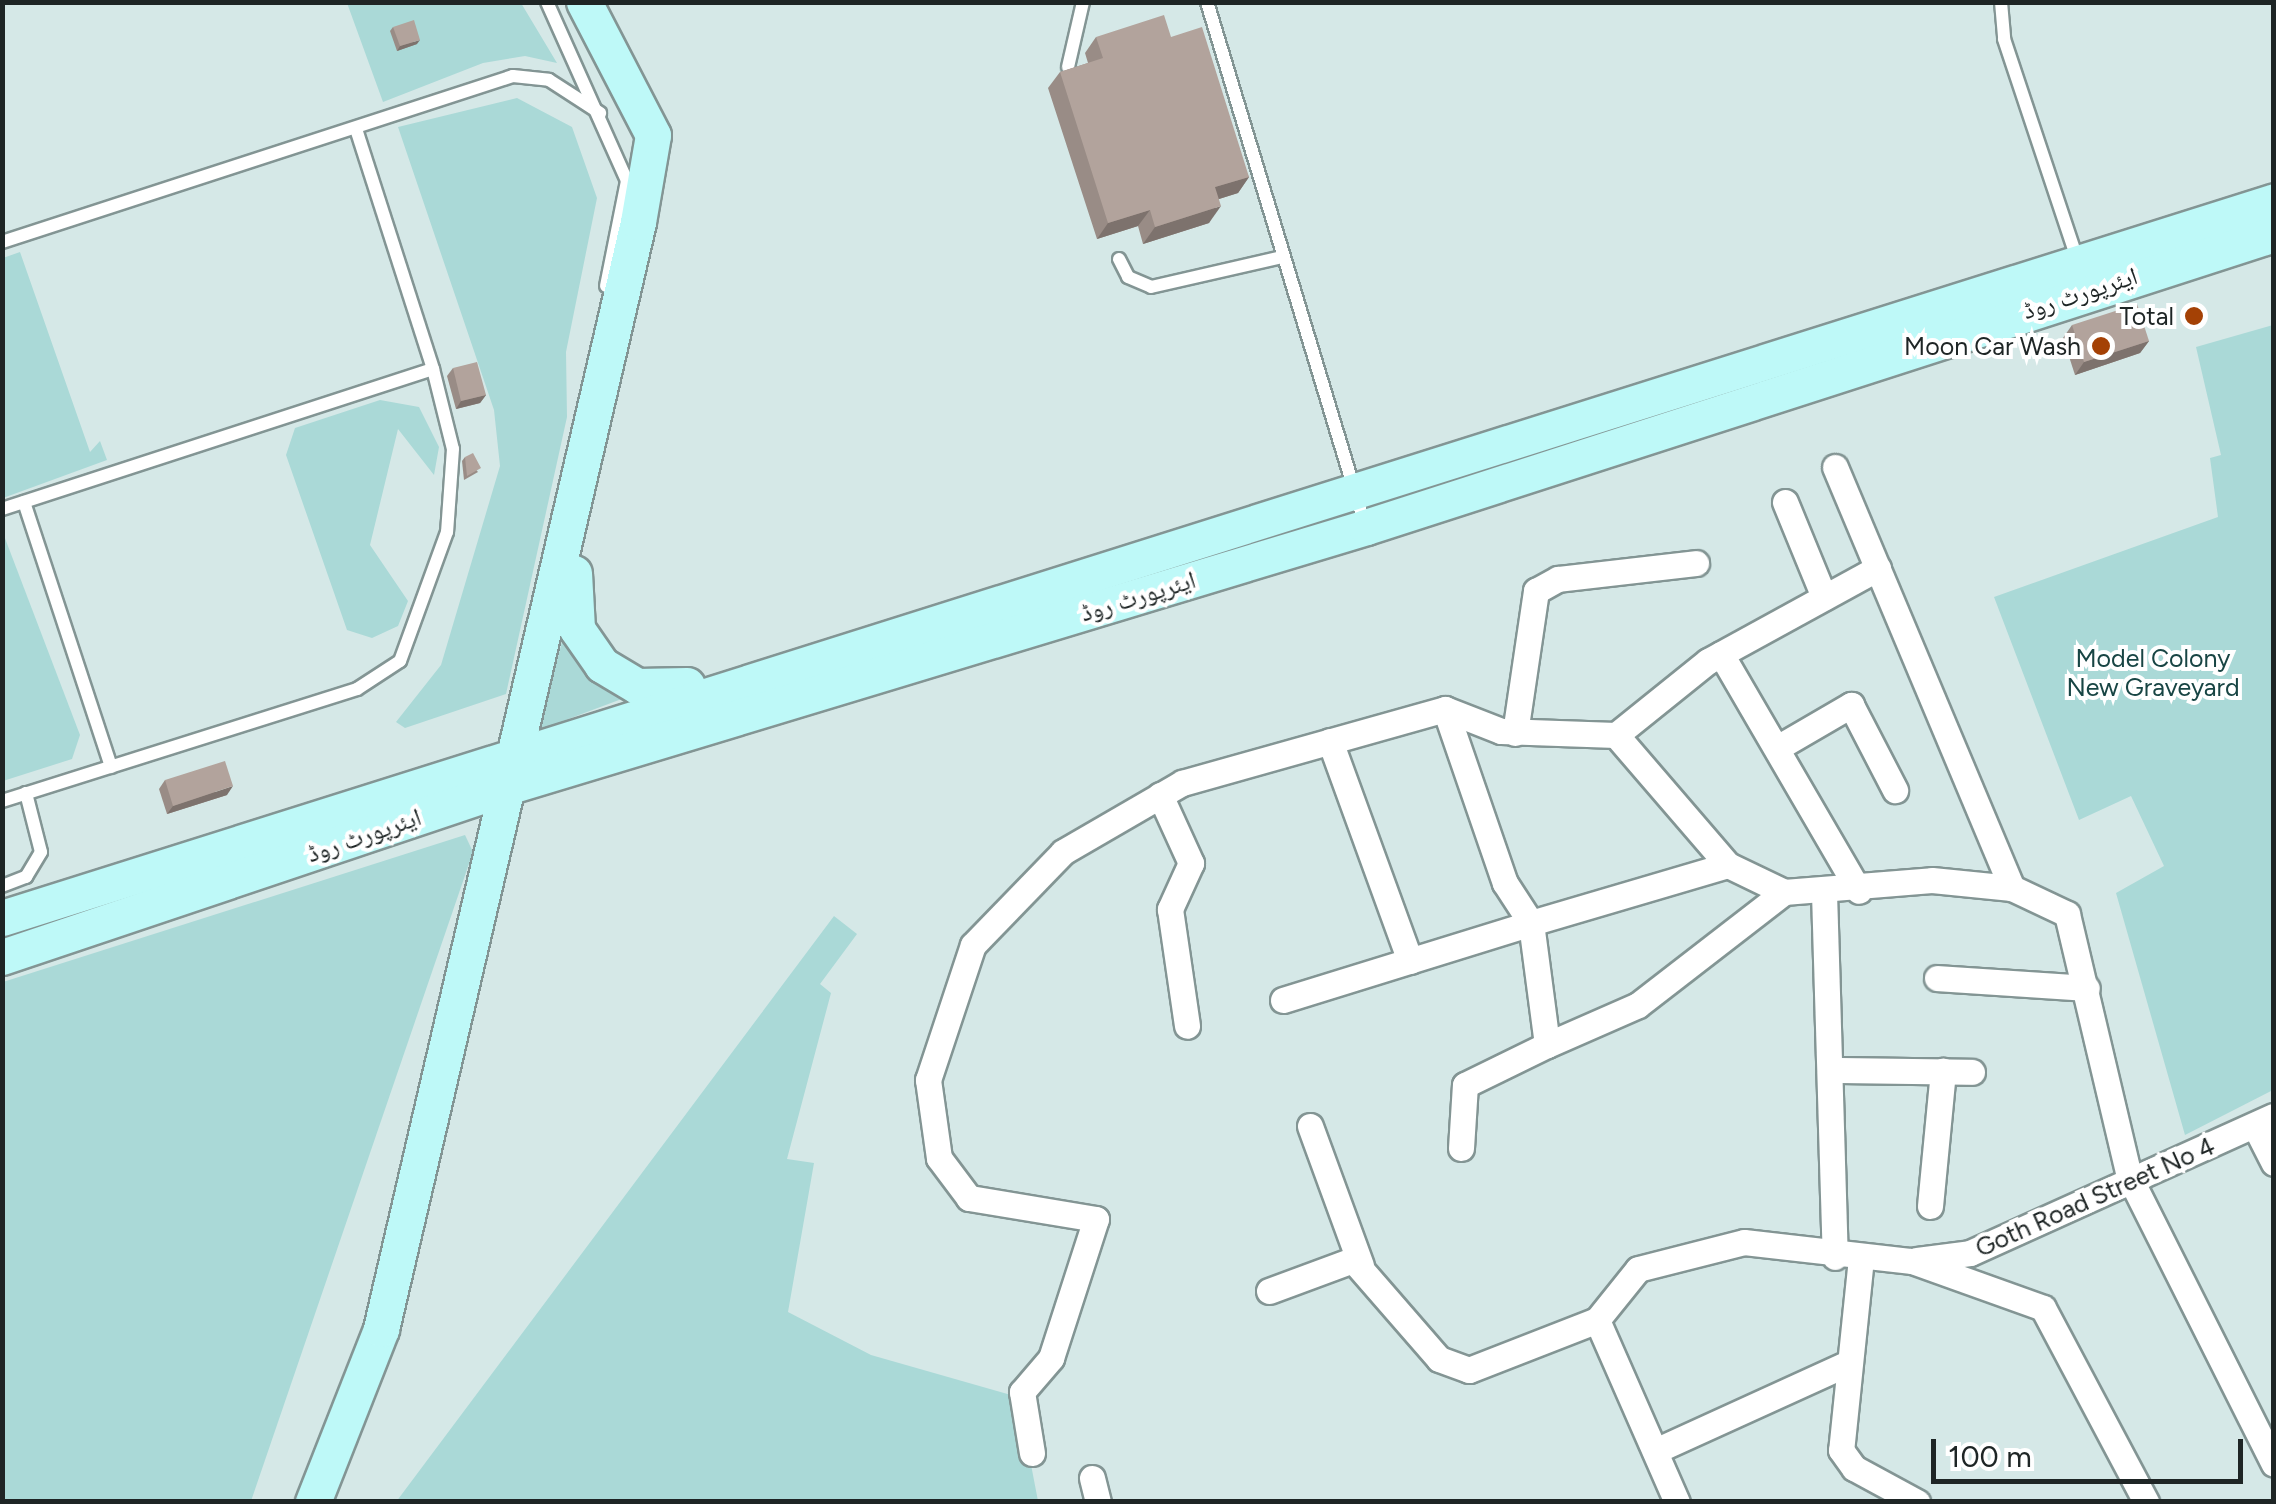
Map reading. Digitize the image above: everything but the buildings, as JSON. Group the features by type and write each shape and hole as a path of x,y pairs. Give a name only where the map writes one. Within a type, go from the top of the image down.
{"main road":[{"path":"312,1502 381,1330 519,750 595,415 653,134 584,2"},
{"name":"ایئرپورٹ روڈ","path":"2,918 519,750 776,672 1361,511 2078,261 2274,201"},
{"name":"ایئرپورٹ روڈ","path":"2,957 510,786 1361,511 2274,234"},
{"path":"582,472 573,614 602,665 662,690 725,673 776,672"}],"street":[{"path":"1835,467 2012,888"},
{"path":"1786,502 1824,598"},
{"path":"1515,732 1536,591 1558,579 1696,563"},
{"path":"1616,735 1641,707 1721,654 1878,568"},
{"path":"1721,654 1859,890"},
{"path":"1777,748 1851,704 1895,790"},
{"path":"1445,709 1505,883 1531,924 1547,1045"},
{"path":"1032,1453 1022,1392 1051,1358 1096,1219 969,1198 939,1158 928,1080 973,945 1063,852 1160,795 1445,709 1515,732 1616,735 1728,865 1784,892 1859,890 1932,880 2012,888 2067,914 2129,1176 2274,1464"},
{"path":"1330,741 1410,960"},
{"path":"1160,795 1190,863 1170,909 1187,1026"},
{"path":"1282,1000 1728,865"},
{"path":"1461,1148 1466,1085 1638,1005 1784,892"},
{"path":"1824,892 1848,1258 1850,1362 1841,1450 1854,1468 1917,1502"},
{"path":"1937,978 2087,988"},
{"path":"1834,1070 1972,1072"},
{"path":"1930,1206 1944,1071"},
{"path":"2265,1122 2274,1163"},
{"name":"Goth Road Street No 4","path":"1912,1261 1970,1253 2129,1176 2265,1122"},
{"path":"1310,1126 1362,1265 1439,1359 1469,1370 1597,1320 1638,1268 1744,1242 1848,1258 1912,1261 2043,1308 2146,1502"},
{"path":"1269,1292 1334,1262 1362,1265"},
{"path":"1597,1320 1677,1502"},
{"path":"1655,1451 1850,1362"}],"lane":[{"path":"544,2 570,45 626,181 588,378 595,415"},
{"path":"1068,66 1083,2"},
{"path":"1206,2 1361,511"},
{"path":"2001,2 2004,40 2078,261"},
{"path":"2,242 357,132 512,76 549,80 600,114"},
{"path":"2,801 356,689 400,661 446,532 454,449 433,368 357,132"},
{"path":"1119,259 1128,277 1151,287 1282,258"},
{"path":"2,509 433,368"},
{"path":"24,502 111,767"},
{"path":"2,886 26,877 41,852 26,793"}],"green space":[{"path":"347,3 521,3 557,63 525,56 483,63 383,102"},
{"path":"517,98 572,127 597,198 566,352 567,417 506,694 405,728 396,722 441,665 500,466 494,410 398,127"},
{"path":"20,252 90,452 100,441 107,460 3,498 3,258"},
{"name":"Model Colony New Graveyard","path":"2273,325 2273,1090 2185,1135 2116,893 2164,866 2131,796 2079,820 1994,597 2218,517 2210,458 2221,455 2196,347"},
{"path":"380,400 419,407 439,447 434,475 398,429 370,545 408,601 398,626 372,638 347,630 286,455 295,428"},
{"path":"3,533 80,735 72,759 3,781"},
{"path":"565,630 635,694 539,730"},
{"path":"465,835 473,852 251,1501 3,1501 3,982"},
{"path":"834,916 857,934 820,984 831,993 787,1159 814,1163 788,1312 871,1355 1018,1397 1038,1501 396,1502"}],"place":[{"name":"Total","path":"2194,316"},
{"name":"Moon Car Wash","path":"2101,346"}]}
